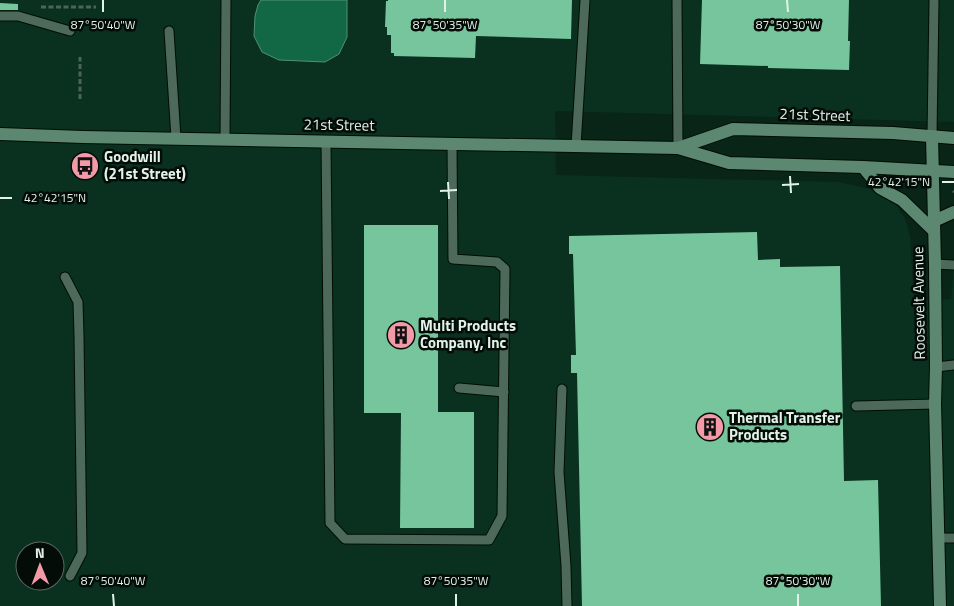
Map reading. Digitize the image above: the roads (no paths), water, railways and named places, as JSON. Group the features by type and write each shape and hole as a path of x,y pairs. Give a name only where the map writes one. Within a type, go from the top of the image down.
{"street":[{"name":"21st Street","path":"678,148 733,129 893,133 954,138"},
{"name":"21st Street","path":"0,134 678,148 729,163 954,172"},
{"name":"Roosevelt Avenue","path":"932,136 936,367 934,404 940,606"},
{"path":"863,167 880,188 902,200 934,226 954,212"}],"lane":[{"path":"225,139 226,0"},
{"path":"576,146 585,0"},
{"path":"677,0 678,148"},
{"name":"Roosevelt Avenue","path":"932,136 934,0"},
{"path":"0,16 18,16 70,31"},
{"path":"169,31 176,138"},
{"path":"326,141 330,524 345,539 490,540 502,516 505,268 497,262 453,259 452,144"},
{"path":"935,264 954,265"},
{"path":"65,277 78,302 82,552 70,576"},
{"path":"936,367 954,365"},
{"path":"459,388 504,392"},
{"path":"562,389 559,472 567,606"},
{"path":"856,406 934,404"},
{"path":"938,538 954,538"}],"place":[{"name":"Goodwill (21st Street)","path":"85,166"},
{"name":"Multi Products Company, Inc","path":"401,335"},
{"name":"Thermal Transfer Products","path":"710,427"}]}
